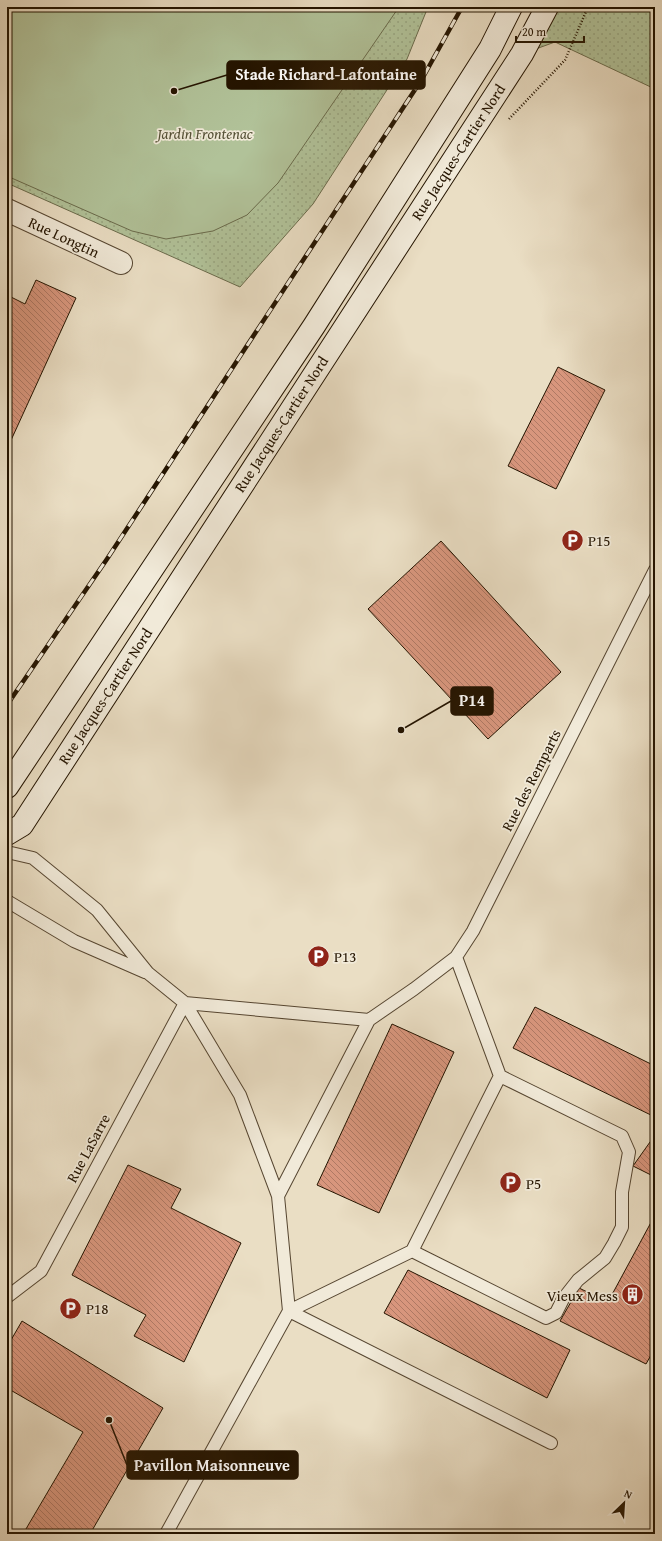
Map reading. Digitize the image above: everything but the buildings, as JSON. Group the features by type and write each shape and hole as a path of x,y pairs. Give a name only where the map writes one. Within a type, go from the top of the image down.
{"street":[{"name":"Rue Jacques-Cartier Nord","path":"7,788 314,326 490,49 512,7"},
{"name":"Rue Jacques-Cartier Nord","path":"7,834 22,825 522,54 547,7"},
{"name":"Rue Longtin","path":"7,210 121,263"}],"lane":[{"name":"Rue des Remparts","path":"369,1020 414,989 456,957 473,931 655,570"},
{"path":"7,852 33,858 97,910 148,973 184,1003 240,1094 278,1196 289,1311 166,1534"},
{"path":"7,900 74,941 148,973"},
{"path":"412,1250 546,1318 556,1313 563,1299 578,1280 605,1258 622,1227 622,1192 629,1152 622,1136 500,1076 456,957"},
{"path":"184,1003 369,1020 278,1196"},
{"name":"Rue LaSarre","path":"7,1297 41,1271 184,1003"},
{"path":"289,1311 412,1250 500,1076"},
{"path":"289,1311 551,1443"}],"green space":[{"name":"Jardin Frontenac","path":"7,7 428,7 407,59 313,204 240,287 7,183"},
{"name":"Jardin Frontenac","path":"7,7 399,7 278,183 247,215 213,231 166,239 132,231 7,176"},
{"path":"547,7 655,7 655,89 555,42 522,54"}],"railway":[{"path":"7,705 107,559 422,79 462,7"}],"place":[{"name":"Stade Richard-Lafontaine","path":"174,91"},
{"name":"P15","path":"573,540"},
{"name":"P14","path":"401,730"},
{"name":"P13","path":"319,956"},
{"name":"P5","path":"510,1183"},
{"name":"Vieux Mess","path":"633,1295"},
{"name":"P18","path":"71,1308"},
{"name":"Pavillon Maisonneuve","path":"109,1420"}]}
